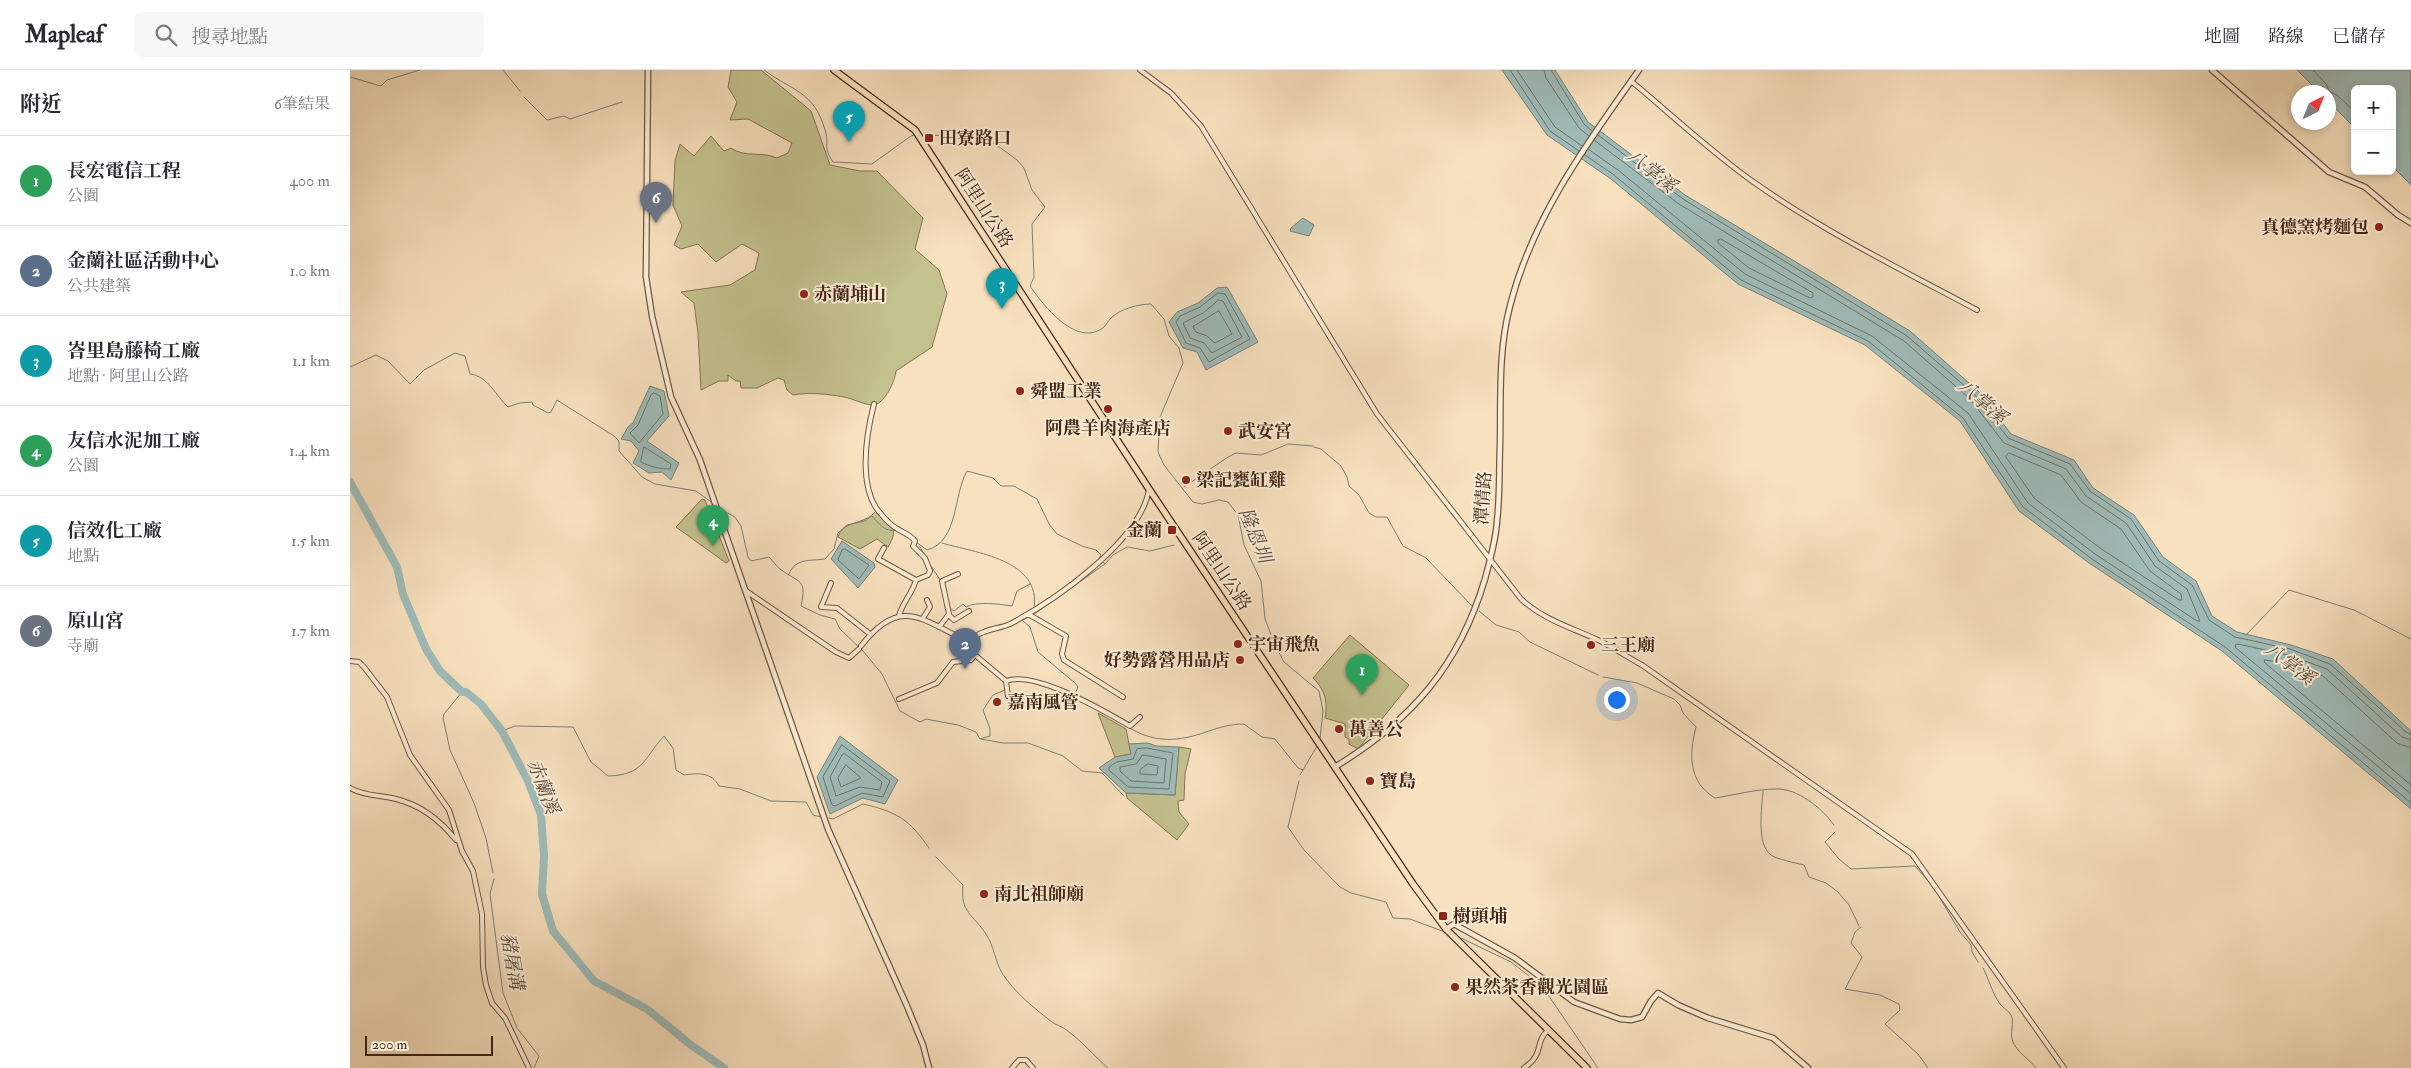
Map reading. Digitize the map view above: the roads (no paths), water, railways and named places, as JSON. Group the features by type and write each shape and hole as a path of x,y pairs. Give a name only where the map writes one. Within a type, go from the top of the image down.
{"main road":[{"name":"阿里山公路","path":"834,70 915,130 1149,490 1413,884 1446,929 1587,1068"}],"street":[{"path":"648,70 647,293 671,397 700,460 828,829 904,997 923,1045 929,1068"},
{"path":"1140,70 1171,93 1201,126 1377,414 1506,581 1533,610 1564,626 1596,639 1642,665 1912,854 2064,1068"},
{"path":"1639,70 1631,81 1715,152 1757,184 1847,240 1977,310"},
{"path":"2212,70 2329,172 2365,188 2411,224"},
{"name":"潭情路","path":"1335,767 1368,747 1415,704 1439,676 1459,646 1475,611 1490,560 1497,522 1501,371 1509,307 1534,236 1542,219 1631,81"},
{"path":"874,404 867,446 868,489 876,508 896,528 912,537 915,541 913,546 925,558 930,571 928,575 916,580 912,592 901,606 899,616"},
{"path":"746,591 836,652 849,658 860,648 870,634 892,617 923,618 969,640 1028,614 1089,571 1120,544 1142,508 1149,490"},
{"path":"884,548 878,559 916,580"},
{"path":"958,574 942,581 948,615 954,620 970,611"},
{"path":"831,583 821,607 837,608 870,634"},
{"path":"923,618 930,607 927,600"},
{"path":"1028,614 1066,636 1062,654 1064,660 1123,697"},
{"path":"939,627 948,615"},
{"path":"969,640 974,655 1006,681 1008,696"},
{"path":"899,699 937,683 953,662 971,660 974,655"},
{"path":"350,661 359,662 387,697 410,754 449,810 458,842"},
{"path":"1006,681 1012,679 1028,680 1068,694 1130,726 1140,717"},
{"path":"350,788 359,793 404,802 425,811 440,820 458,842 474,871 482,914 483,967 486,985 492,1003 505,1018 529,1068"},
{"path":"1446,929 1454,924 1515,958 1566,997 1583,1005 1620,1019 1635,1020 1644,1015 1650,1001 1658,993 1708,1018 1773,1038 1808,1068"},
{"path":"1524,1068 1534,1061 1542,1035 1548,1030"},
{"path":"1012,1068 1019,1060 1026,1060 1033,1068"}],"water":[{"name":"八掌溪","path":"1502,70 1555,70 1588,122 1685,195 1910,331 1978,391 2011,434 2074,460 2093,488 2134,515 2163,557 2196,581 2212,616 2237,632 2291,645 2333,659 2411,731 2411,809 2222,651 2089,563 2019,511 1960,421 1865,345 1738,284 1611,179 1547,135"},
{"path":"2297,70 2411,70 2411,185 2396,170 2396,85 2351,85 2351,124 2336,109 2336,85 2312,85"},
{"path":"1303,218 1314,225 1309,236 1290,231"},
{"path":"1227,287 1258,342 1206,370 1197,352 1183,348 1169,322 1177,312 1198,303 1217,288"},
{"path":"650,386 664,391 669,416 647,441 679,463 671,480 662,472 649,473 633,463 639,451 631,441 621,439 628,427 633,423"},
{"path":"842,541 874,563 875,567 858,588 831,559"},
{"path":"840,736 898,780 885,804 863,798 830,814 817,777"},
{"path":"1148,743 1156,746 1179,747 1175,795 1126,793 1099,768 1115,757 1131,754 1129,744"}],"waterway":[{"path":"350,77 381,86 387,80 420,70"},
{"path":"503,70 520,91"},
{"name":"隆恩圳","path":"764,70 801,93 815,107 825,130 827,149 833,162 872,164 911,136 916,135"},
{"path":"524,97 547,120 564,116 570,119 622,102"},
{"name":"隆恩圳","path":"922,135 981,137 998,146 1017,160 1024,168 1032,190 1045,207 1032,224 1034,277 1030,286 1043,304 1062,322 1072,329 1083,333 1094,332 1104,327 1119,312 1135,306 1151,304 1164,319 1169,336 1179,348 1183,363 1160,417 1158,452 1164,465 1193,502 1202,504 1219,500 1228,502 1238,515 1244,545 1261,581 1265,619 1275,645 1284,662 1319,691 1323,711 1320,739"},
{"path":"350,367 376,355 388,361 410,384 424,370 455,353 465,356 470,374 487,382 508,407 519,403 532,402 533,405 548,413 551,412 557,400 614,436 619,441 619,451 642,477 655,484 696,491 714,504"},
{"path":"1184,487 1236,453 1261,455 1288,444 1313,446"},
{"path":"1314,447 1321,449 1341,466 1349,486 1359,495 1369,513 1376,517 1387,517 1403,546 1426,558 1473,607"},
{"path":"916,542 927,550 937,545 945,537 954,516 959,492 967,471 993,478 1001,486 1014,486 1037,499 1049,524 1057,534 1082,546 1096,550 1101,555 1099,558 1105,564 1113,555 1127,547 1150,551 1174,545"},
{"name":"赤蘭溪","path":"350,482 397,567 403,594 426,649 440,671 462,692 466,692 481,704 502,731 528,781 541,815 544,856 542,894 553,931 594,981 647,1009 691,1045 724,1068"},
{"path":"722,510 735,517 741,526 748,557 751,561 769,557 780,569 797,580 802,586 803,597 801,606 820,615 835,619 840,629 863,651 882,674 900,711 920,722 926,719 958,725 976,732 980,739 990,736 990,729 983,710 993,695 1005,690"},
{"path":"789,574 795,565 799,563 825,559 834,549 838,533 847,525 865,521 872,516 886,529 896,530"},
{"path":"942,543 988,555 1017,569 1028,579 1034,592 1034,609"},
{"path":"920,547 925,556"},
{"path":"928,562 941,581"},
{"path":"1033,615 1105,564"},
{"path":"950,608 954,611 963,604 966,607 982,604 1012,606 1017,591 1030,584"},
{"path":"945,587 947,595"},
{"path":"2246,635 2289,590 2354,610 2411,639"},
{"path":"1479,611 1496,625 1519,632 1530,642 1598,675"},
{"path":"1029,617 1022,620 1030,627 1038,652 1075,683 1078,687 1075,694"},
{"path":"1603,677 1637,683 1674,699 1680,705 1683,713 1696,727 1692,747 1695,776 1706,791 1715,798 1761,790 1784,790 1800,795 1808,800 1823,812 1834,825"},
{"path":"1041,685 1056,690"},
{"name":"豬屠溝","path":"462,692 444,714 443,718 450,750 474,803 486,838 493,873"},
{"path":"1126,726 1147,736 1177,739 1198,735 1226,726 1244,724 1262,737 1275,739 1298,768 1303,770"},
{"path":"502,731 515,726 573,727 591,762 608,776 629,773 636,769 647,759 664,736 673,748 676,770 684,775 704,774 716,781 719,786 740,789 771,801 806,802 813,815 821,817"},
{"path":"981,739 1003,743 1028,743 1063,756 1082,771 1102,773 1124,796"},
{"name":"隆恩圳","path":"1300,775 1317,746"},
{"name":"隆恩圳","path":"1299,781 1288,827 1304,850 1340,887 1351,893 1386,902 1393,918 1410,919 1445,932"},
{"path":"1763,791 1761,825 1763,843 1766,850 1777,858 1804,865 1809,877 1826,883 1838,892 1849,905 1859,926"},
{"path":"829,818 833,819 863,804 875,807 894,814 908,823 929,848"},
{"path":"1835,832 1825,842 1839,859 1851,869 1915,866 1930,883"},
{"path":"936,857 963,885 966,908 989,939 1002,973 1007,980 1032,1006 1052,1022 1071,1033 1108,1068"},
{"name":"豬屠溝","path":"494,879 490,894 503,993 517,1028 539,1056 534,1068"},
{"path":"1934,888 1960,932 1971,945 1972,952 1978,962"},
{"path":"1861,927 1855,932 1851,943 1862,957 1845,989 1880,995 1899,1004 1900,1010 1885,1024 1918,1054 1928,1068"},
{"name":"隆恩圳","path":"1461,938 1511,962 1542,986 1598,1068"},
{"path":"1983,968 1997,1000 2011,1015 2012,1039 2015,1046 2036,1068"}],"place":[{"name":"田寮路口","path":"929,138"},
{"name":"信效化工廠","path":"849,142"},
{"name":"原山宮","path":"656,223"},
{"name":"真德窯烤麵包","path":"2379,227"},
{"name":"赤蘭埔山","path":"804,294"},
{"name":"峇里島藤椅工廠","path":"1002,309"},
{"name":"舜盟工業","path":"1020,391"},
{"name":"阿農羊肉海產店","path":"1108,409"},
{"name":"武安宮","path":"1228,431"},
{"name":"梁記甕缸雞","path":"1186,480"},
{"name":"金蘭","path":"1172,530"},
{"name":"友信水泥加工廠","path":"713,546"},
{"name":"宇宙飛魚","path":"1238,644"},
{"name":"三王廟","path":"1591,645"},
{"name":"好勢露營用品店","path":"1240,660"},
{"name":"金蘭社區活動中心","path":"965,669"},
{"name":"長宏電信工程","path":"1362,695"},
{"name":"嘉南風管","path":"997,702"},
{"name":"萬善公","path":"1339,729"},
{"name":"寶島","path":"1370,781"},
{"name":"南北祖師廟","path":"984,894"},
{"name":"樹頭埔","path":"1443,916"},
{"name":"果然茶香觀光園區","path":"1455,987"}]}
